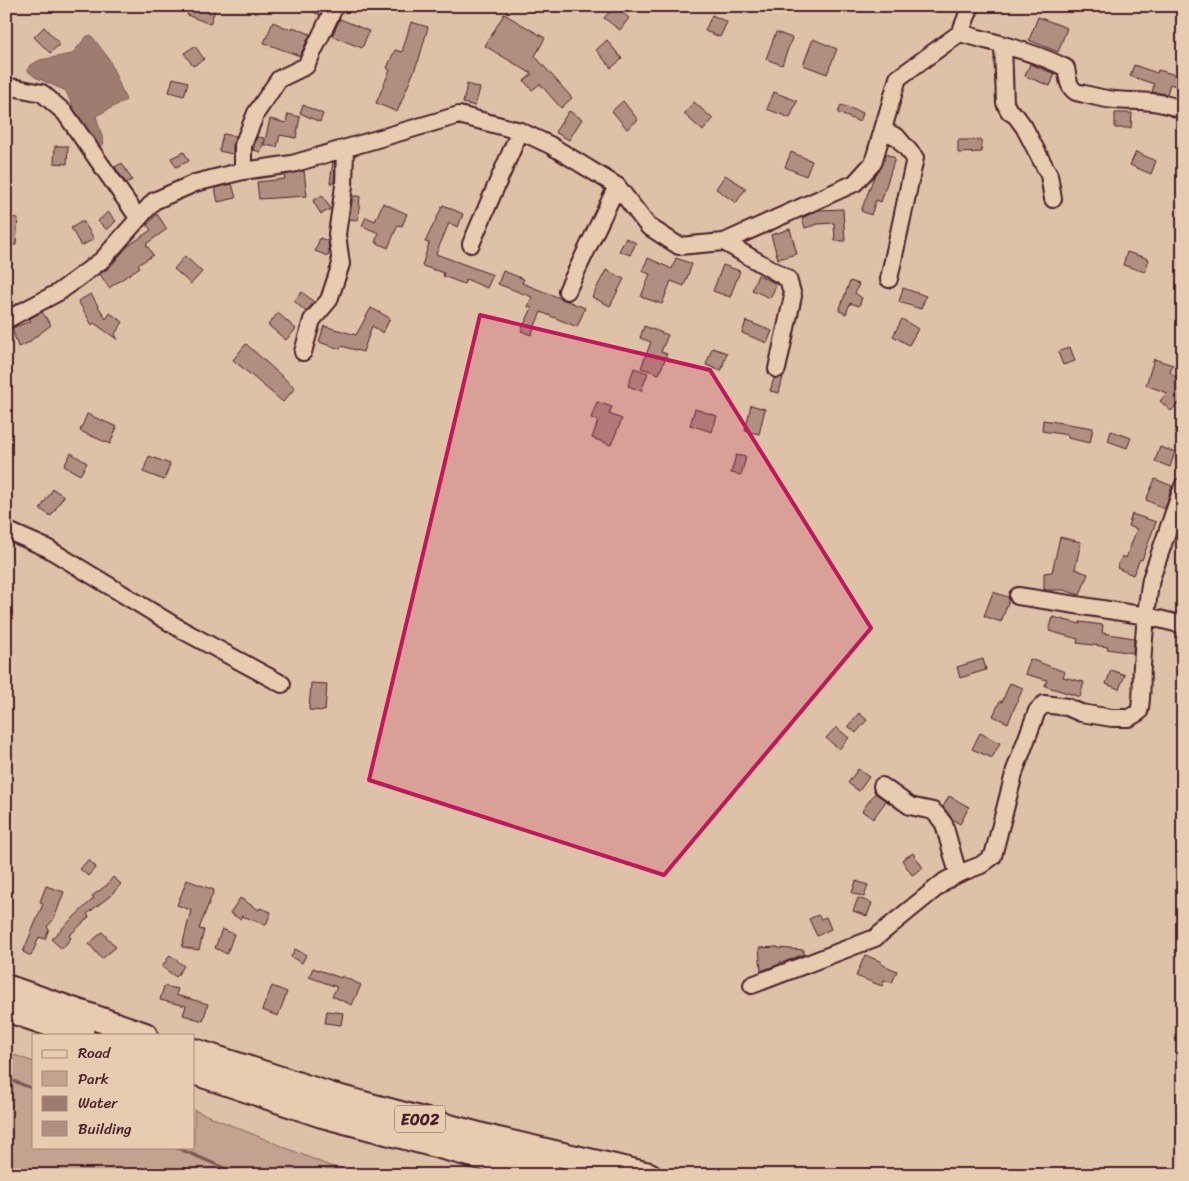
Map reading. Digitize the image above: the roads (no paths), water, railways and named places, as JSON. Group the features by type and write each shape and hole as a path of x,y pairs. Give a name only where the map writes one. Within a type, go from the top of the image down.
{"highway":[{"path":"6,987 142,1034"},
{"path":"6,1009 79,1034"},
{"name":"E002","path":"195,1051 330,1095 498,1140 649,1175"},
{"name":"E002","path":"195,1072 322,1115 549,1175"}],"street":[{"path":"243,171 243,145 256,113 280,79 306,66 335,6"},
{"path":"6,320 59,292 102,260 154,202 196,184 243,171 292,164 459,115 520,131 550,145 617,186 648,226 679,246 724,242 855,182 873,163 898,78 960,33 971,6"},
{"path":"960,33 1030,53 1066,68 1069,85 1076,92 1112,100 1171,104 1183,111"},
{"path":"1003,45 1005,103 1009,111 1016,116 1024,127 1049,175 1053,199"},
{"path":"6,87 42,93 65,113 139,219"},
{"path":"883,130 897,137 915,158 889,280"},
{"path":"471,244 520,131"},
{"path":"303,352 312,320 329,300 341,264 337,234 344,186 345,149"},
{"path":"567,291 617,186"},
{"path":"724,242 788,279 793,296 777,370"},
{"path":"752,985 875,938 945,881 981,866 993,856 1015,770 1037,711 1044,704 1067,707 1080,713 1112,718 1130,718 1139,712 1142,702 1142,665 1151,579 1183,486"},
{"path":"6,530 47,548 182,630 282,684"},
{"path":"1018,596 1147,616 1183,625"},
{"path":"882,786 910,806 932,811 938,816 944,824 958,874"}],"water":[{"path":"91,35 109,59 126,100 96,116 104,143 98,149 85,136 66,91 35,77 28,71 29,66 40,60 72,54 87,36"}],"waterway":[{"path":"6,1087 13,1081 32,1088"},
{"path":"177,1148 241,1175"}]}
